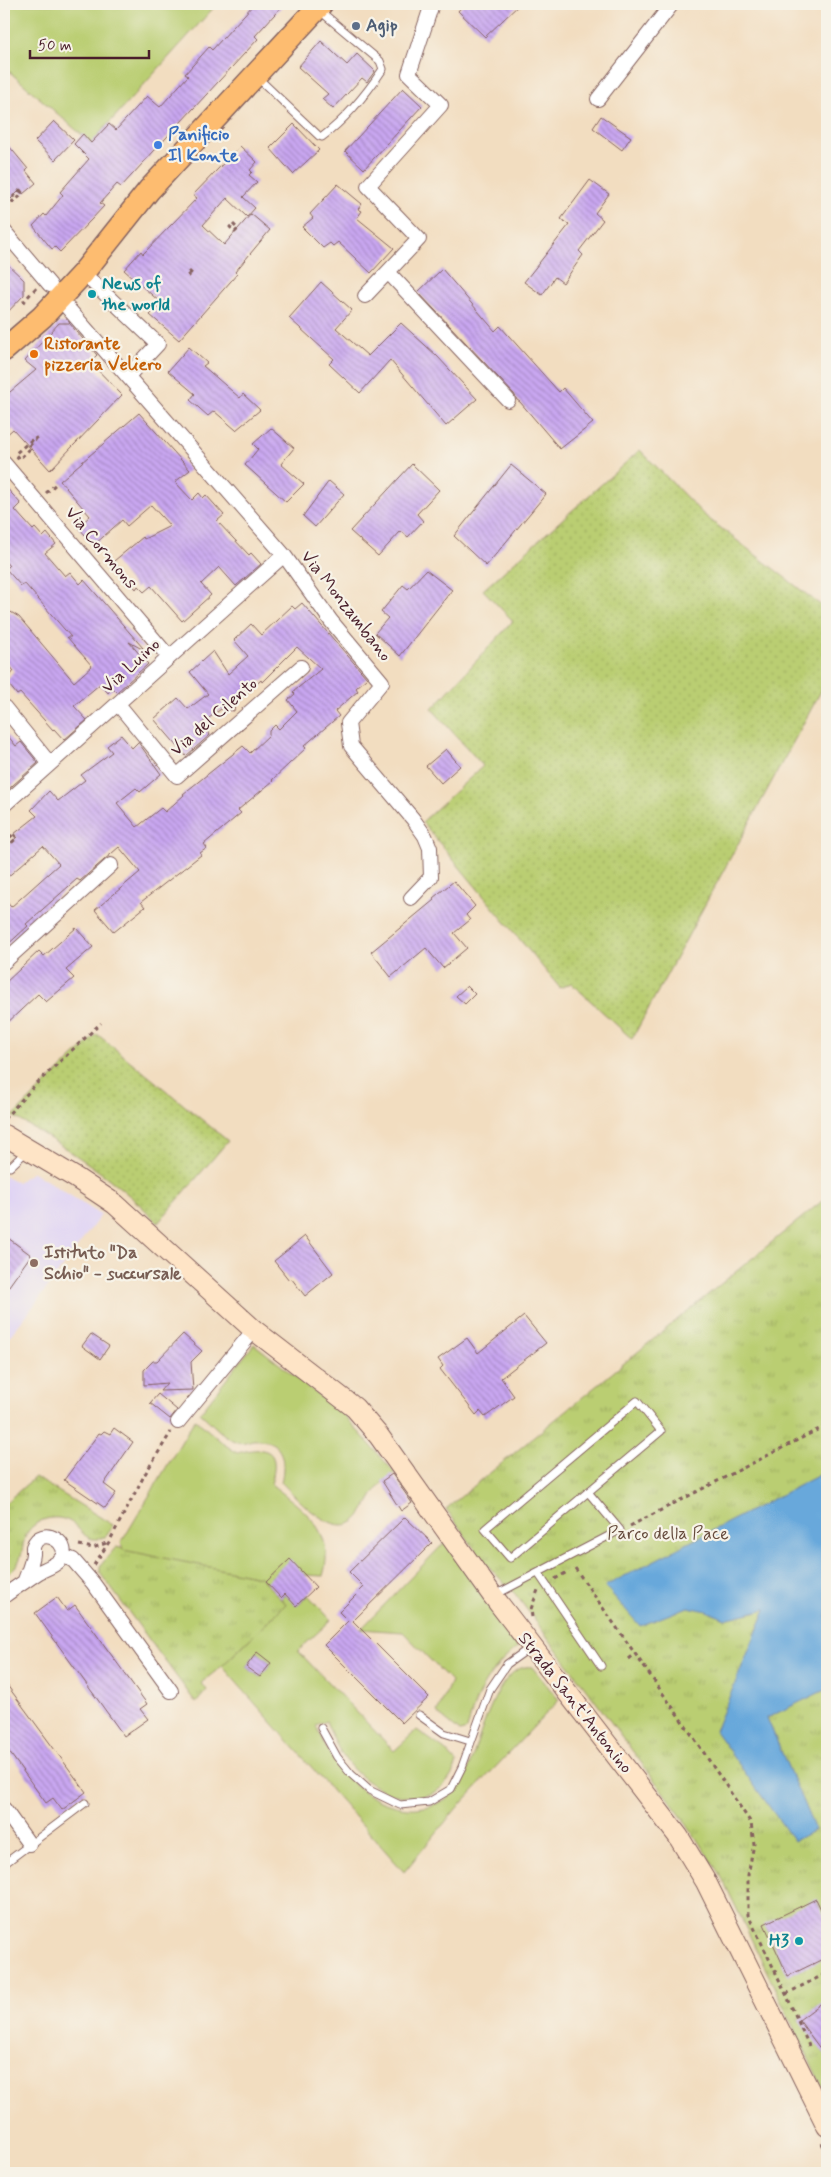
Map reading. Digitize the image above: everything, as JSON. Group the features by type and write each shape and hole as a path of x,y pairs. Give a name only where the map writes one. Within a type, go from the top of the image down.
{"main road":[{"path":"4,343 55,292 83,273 149,190 319,6"},
{"path":"4,350 42,317 70,264 149,190"},
{"name":"Strada Sant'Antonino","path":"4,1135 115,1204 254,1330 361,1415 379,1436 531,1647 678,1836 706,1882 767,2003 823,2131"}],"street":[{"path":"365,296 420,239 368,186 441,105 409,74 432,4"},
{"path":"598,99 672,4"},
{"name":"Via Monzambano","path":"4,231 284,555 331,621 382,682 348,723 349,731 352,746 413,820 430,848 430,877 411,898"},
{"path":"388,272 508,400"},
{"path":"83,273 158,344 128,376"},
{"name":"Via Cormons","path":"4,463 169,657"},
{"name":"Via Luino","path":"4,805 284,555"},
{"name":"Via del Cilento","path":"118,704 177,776 301,667"},
{"path":"4,707 50,764"},
{"path":"4,962 111,865"},
{"path":"178,1422 254,1330"},
{"path":"4,1596 26,1580 58,1562 63,1556 63,1548 53,1536 44,1536 33,1547 33,1555 26,1580"},
{"path":"63,1556 73,1560 86,1575 171,1691"},
{"path":"4,1809 29,1844"}],"lane":[{"path":"255,75 319,136 322,137 335,126 370,87 383,69 380,61 319,6"},
{"path":"4,1164 10,1167 23,1157 29,1149"},
{"path":"637,1401 662,1431 588,1492 510,1558 485,1529 637,1401"},
{"path":"493,1596 620,1530 588,1492"},
{"path":"538,1573 602,1666"},
{"path":"321,1728 337,1758 369,1790 400,1805 429,1802 451,1789 462,1767 490,1689 508,1664 531,1647"},
{"path":"419,1715 444,1733 470,1741"},
{"path":"4,1864 85,1803"}],"path":[{"path":"35,437 36,439 28,446 30,449 19,459 15,454 28,443 35,437"},
{"path":"44,495 56,484"},
{"path":"8,1114 36,1084 101,1023"},
{"path":"86,1575 109,1542 145,1474 178,1422"},
{"path":"620,1530 827,1425"},
{"path":"575,1568 694,1738 751,1824 754,1844 748,1875 748,1915 812,2054"},
{"path":"629,1659 635,1654"},
{"path":"767,2003 827,1973"},
{"path":"823,2131 827,2153"}],"shaded area":[{"name":"Istituto \"Da Schio\" - succursale","path":"33,1172 101,1215 4,1343 4,1175 17,1182"}],"green space":[{"path":"4,4 217,4 91,143 4,67"},
{"path":"640,450 704,515 827,610 827,680 632,1039 571,983 560,988 422,822 483,766 432,709 513,621 483,590"},
{"path":"97,1034 228,1141 158,1223 125,1192 89,1164 13,1116"},
{"name":"Parco della Pace","path":"827,1197 827,2097 722,1878 687,1824 516,1595 485,1563 446,1509"},
{"path":"254,1344 344,1415 395,1473 378,1487 361,1515 352,1523 341,1525 330,1522 308,1508 288,1490 281,1482 283,1465 280,1451 276,1446 262,1440 241,1443 232,1440 200,1413"},
{"path":"195,1419 237,1453 264,1450 273,1457 274,1473 271,1484 305,1512 321,1533 325,1546 326,1560 323,1576 305,1575 290,1560 266,1582 260,1577 123,1550 121,1543"},
{"path":"35,1477 113,1525 105,1537 93,1539 85,1535 69,1521 51,1518 40,1521 27,1533 18,1563 4,1577 4,1504"},
{"path":"445,1542 518,1647 491,1674 479,1694 467,1730 460,1732 437,1713 451,1681 403,1632 361,1629"},
{"path":"116,1547 260,1577 286,1604 222,1666 201,1683 207,1690 196,1703 100,1573 100,1566"},
{"path":"285,1594 296,1606 308,1595 331,1620 298,1651 394,1751 417,1730 445,1750 457,1763 449,1779 439,1790 426,1795 411,1797 396,1795 367,1781 355,1771 338,1748 326,1721 316,1725 326,1749 348,1779 380,1801 407,1808 418,1808 441,1802 455,1792 468,1770 488,1713 497,1694 507,1679 518,1669 532,1667 559,1700 456,1809 404,1872 222,1666 286,1604 281,1598","holes":["257,1652 271,1663 260,1677 246,1667"]}],"water":[{"path":"827,1471 827,1689 767,1718 815,1830 794,1841 715,1731 766,1609 725,1619 707,1611 688,1607 640,1626 605,1586"}],"building":[{"path":"254,4 284,4 255,36 258,39 121,187 117,184 100,203 104,206 91,220 60,252 55,247 52,249 33,226 44,214 46,216 63,195 60,192 89,159 74,144 83,134 91,143 109,124 116,130 147,96 160,107 188,76 185,74 209,47 212,50"},
{"path":"464,4 520,4 485,37 458,11"},
{"path":"321,41 347,65 357,54 375,71 367,82 362,78 333,109 322,99 328,94 298,67"},
{"path":"403,88 422,106 364,169 345,151"},
{"path":"601,116 631,137 622,150 593,128"},
{"path":"54,121 74,140 55,160 35,141"},
{"path":"294,124 319,150 293,174 270,148"},
{"path":"4,140 28,169 26,171 36,183 23,194 20,190 11,199 4,190"},
{"path":"240,146 257,162 250,170 252,172 249,175 257,182 243,197 255,208 247,217 227,198 203,225 224,245 251,214 270,230 235,272 237,274 179,340 150,315 161,303 124,270 141,251 143,254 197,198 193,195"},
{"path":"590,180 609,194 595,213 603,220 579,251 583,255 563,283 555,277 542,295 524,282 569,225 561,219"},
{"path":"338,184 362,204 358,209 362,211 357,218 394,248 371,273 338,242 333,246 330,243 323,248 302,227 313,218 310,214"},
{"path":"4,261 24,280 24,295 4,316"},
{"path":"442,269 495,331 500,326 559,392 563,388 593,423 560,449 517,400 514,394 418,292"},
{"path":"321,282 352,310 336,328 368,356 401,323 437,356 477,399 446,426 390,360 360,393 329,364 334,359 289,318"},
{"path":"59,323 69,323 97,355 90,362 122,395 50,470 13,429 4,437 4,397 36,370 25,361"},
{"path":"189,347 207,363 203,366 240,398 243,394 260,410 236,430 214,411 208,416 190,400 195,394 168,371"},
{"path":"139,413 190,470 175,482 192,500 199,493 203,498 206,495 224,515 217,521 249,555 251,553 261,564 236,586 219,567 201,584 211,595 182,621 151,586 144,592 138,586 136,589 114,561 143,537 144,539 170,526 151,505 127,526 122,520 94,545 78,527 90,516 60,481"},
{"path":"271,428 294,448 281,464 304,484 286,502 245,465 258,449 253,444"},
{"path":"412,464 439,490 417,514 423,521 408,537 401,531 378,556 350,531"},
{"path":"511,465 546,494 486,566 454,536"},
{"path":"329,481 344,494 315,527 303,516"},
{"path":"4,485 21,504 15,510 33,530 35,528 43,537 47,533 56,544 45,553 65,576 70,572 80,584 84,580 143,648 129,642 148,664 117,692 113,688 108,693 100,684 74,706 87,720 64,740 20,693 17,695 6,681 14,671 4,659 4,608 19,617 74,682 92,666 67,637 71,637 25,584 21,586 6,569 9,566 4,560"},
{"path":"426,570 452,590 400,656 375,633 388,618 381,612 403,585 408,589"},
{"path":"302,603 367,678 356,688 358,691 335,711 339,716 304,746 306,748 273,781 238,810 241,813 204,844 207,848 200,853 201,855 141,902 145,907 114,932 95,910 140,872 119,847 80,881 77,879 26,924 28,926 4,948 4,899 11,907 59,864 43,846 4,880 4,849 17,837 14,834 37,816 31,810 49,791 58,801 85,780 81,775 112,752 107,746 121,735 132,748 138,742 161,774 140,792 136,788 117,803 137,827 161,808 165,812 183,794 243,746 250,753 269,735 269,731 275,725 279,729 297,711 288,700 295,694 293,692 321,669 297,647 262,682 261,680 239,700 236,696 234,711 221,709 201,724 210,735 186,756 154,719 178,698 188,709 208,694 190,672 213,651 228,674 248,656 234,640 251,624 261,635 292,606 295,609"},
{"path":"4,731 16,746 21,742 38,763 4,793"},
{"path":"446,749 460,766 441,783 426,766"},
{"path":"454,881 475,906 466,915 470,920 454,933 467,948 443,968 426,948 391,977 371,952"},
{"path":"76,928 93,947 66,970 74,978 46,1002 38,994 4,1026 4,984 39,951 44,956"},
{"path":"467,986 475,994 465,1004 456,996"},
{"path":"4,1235 31,1255 4,1293"},
{"path":"305,1236 333,1273 305,1296 274,1261"},
{"path":"524,1316 546,1343 501,1378 514,1396 485,1417 480,1411 476,1415 440,1369 443,1366 438,1359 467,1338 478,1353"},
{"path":"91,1334 109,1346 100,1359 82,1346"},
{"path":"183,1334 202,1351 191,1362 193,1390 160,1391 167,1383 144,1385 144,1370 153,1361 157,1361"},
{"path":"158,1394 177,1410 170,1419 150,1403"},
{"path":"114,1428 133,1442 104,1484 116,1493 105,1508 64,1480 99,1433 101,1434 104,1431 110,1434"},
{"path":"392,1474 412,1503 401,1511 382,1481"},
{"path":"405,1517 432,1543 353,1621 429,1697 402,1723 324,1645 348,1621 339,1612 364,1587 349,1572"},
{"path":"290,1559 316,1587 296,1606 285,1594 281,1598 266,1582"},
{"path":"57,1597 67,1611 75,1605 147,1704 140,1709 148,1719 124,1736 35,1613"},
{"path":"257,1652 271,1663 260,1677 246,1667"},
{"path":"4,1681 86,1792 62,1810 53,1798 46,1803 4,1745"},
{"name":"H3","path":"816,1899 827,1922 827,1957 788,1976 764,1924"},
{"path":"827,1999 827,2058 799,2020"}],"place":[{"name":"Agip","path":"356,26"},
{"name":"Panificio Il Konte","path":"158,145"},
{"name":"News of the world","path":"92,294"},
{"name":"Ristorante pizzeria Veliero","path":"34,354"},
{"name":"Istituto \"Da Schio\" - succursale","path":"34,1263"},
{"name":"H3","path":"799,1941"}]}
